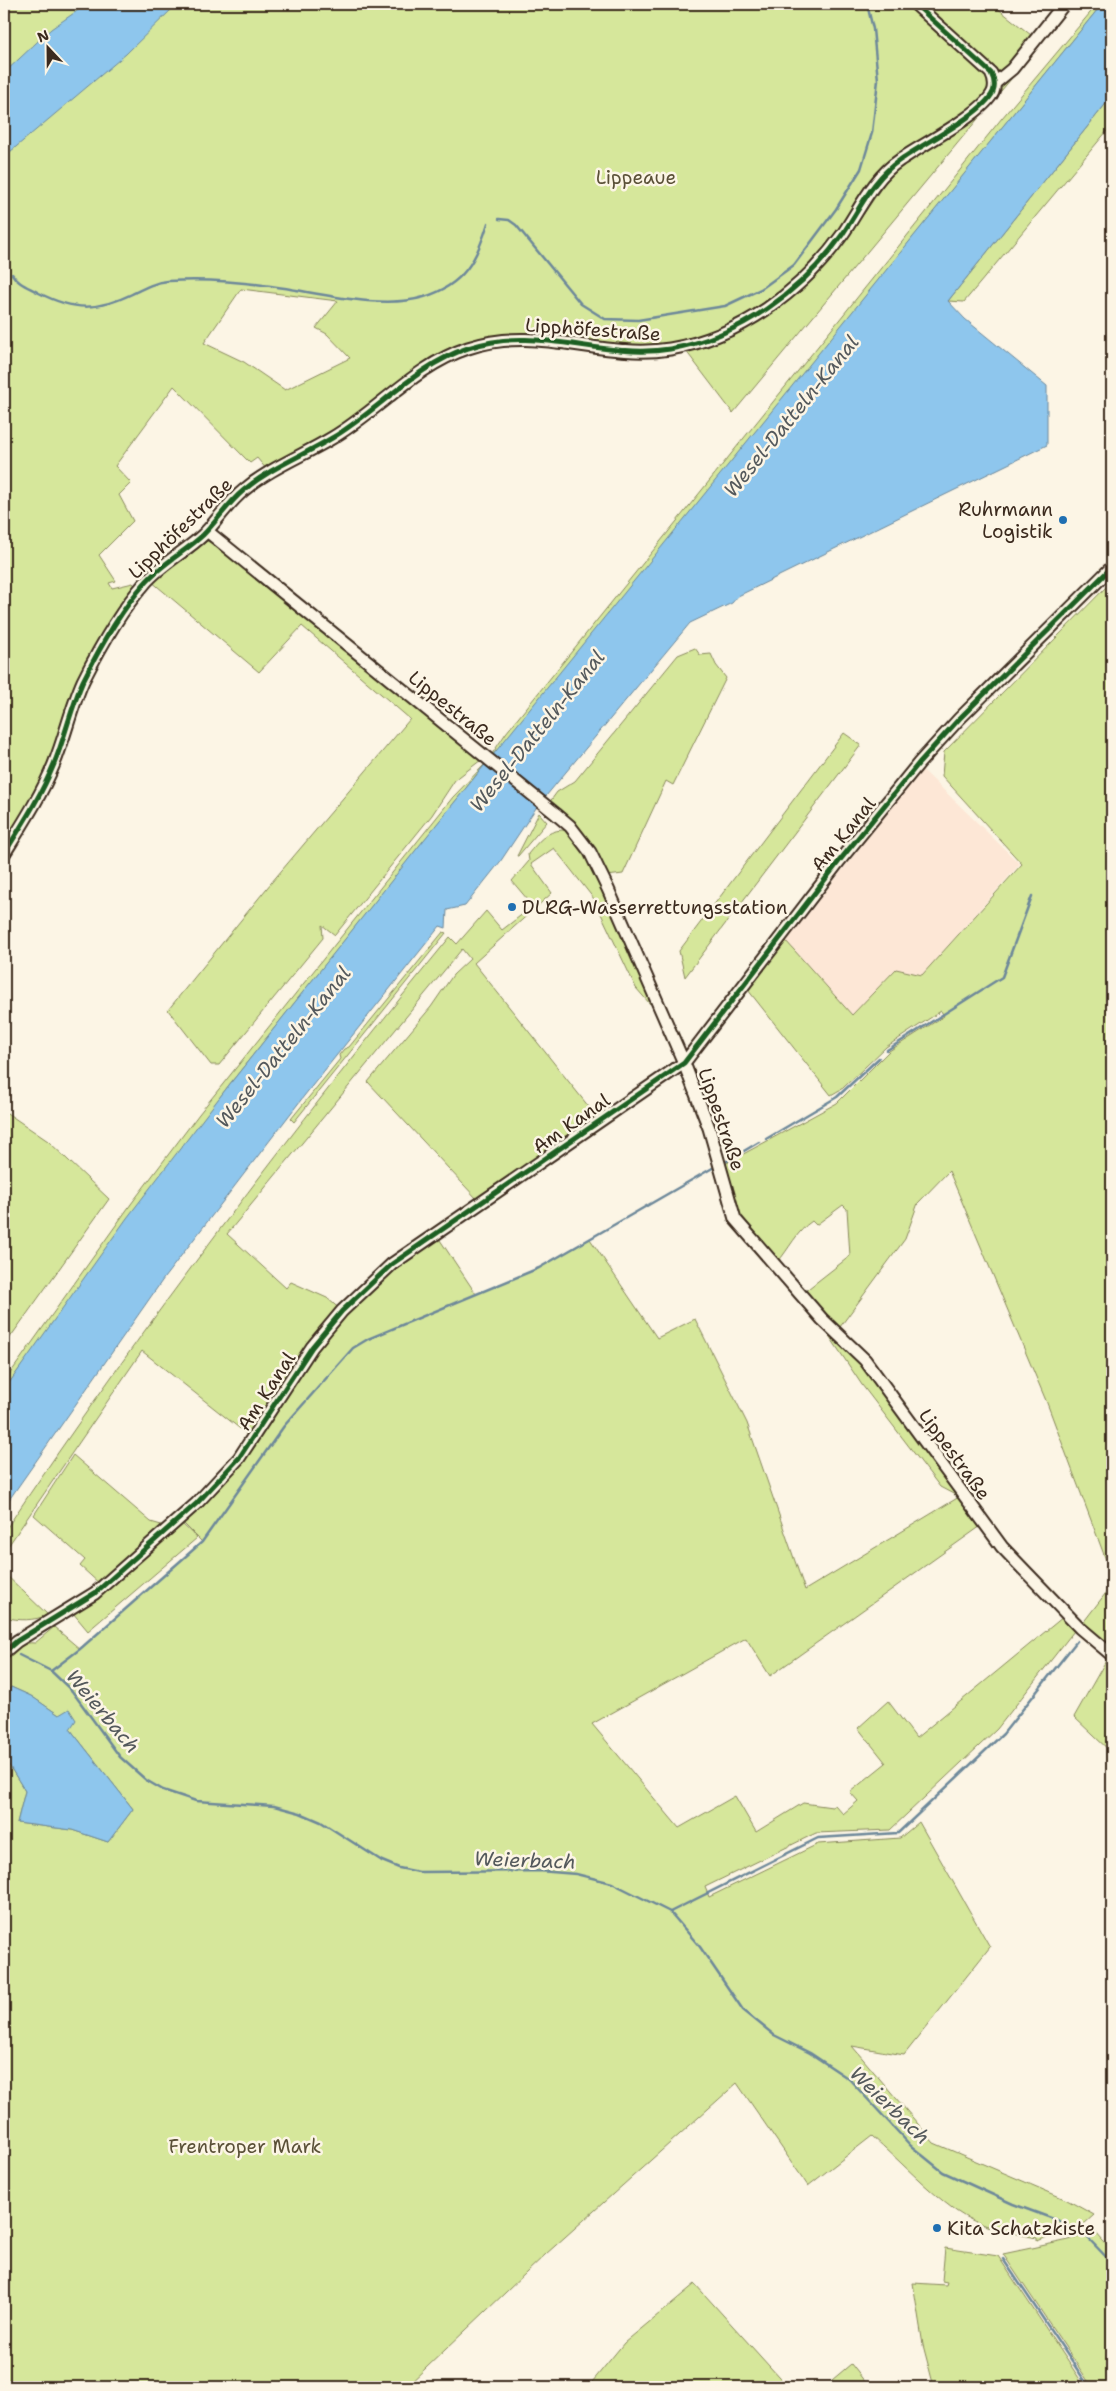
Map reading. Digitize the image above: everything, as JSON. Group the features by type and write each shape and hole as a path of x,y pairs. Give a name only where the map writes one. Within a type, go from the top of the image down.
{"street":[{"path":"915,4 991,73 995,83"},
{"name":"Lipphöfestraße","path":"4,854 35,802 53,765 77,696 96,656 146,581 191,546 207,531 232,501 254,482 333,438 428,368 455,353 482,344 518,338 638,351 657,351 696,343 760,313 781,300 811,274 844,232 883,174 900,159 943,134 978,108 992,94 995,83 1012,69 1064,4"},
{"name":"Lippestraße","path":"207,531 554,812 577,835 595,860 670,1035 684,1063 710,1128 735,1219 822,1319 865,1360 1002,1547 1080,1628 1112,1655"},
{"name":"Am Kanal","path":"4,1652 17,1641 95,1593 197,1503 239,1458 312,1347 342,1311 392,1264 684,1063 840,860 919,763 959,719 1112,567"}],"shaded area":[{"path":"922,769 1020,864 922,975 896,969 852,1015 786,941"}],"green space":[{"name":"Lippeaue","path":"4,4 899,4 904,9 909,4 992,4 1041,43 733,413 686,351 731,332 760,317 788,300 800,290 836,252 867,210 886,181 883,170 808,277 723,334 645,350 527,339 437,358 382,394 336,432 267,470 257,458 250,463 174,386 115,466 131,483 119,495 133,521 99,555 116,581 109,583 112,588 133,583 137,588 103,638 46,774 4,848","holes":["241,289 338,301 316,328 327,334 350,358 285,390 244,362 204,343"]},
{"path":"1095,7 1098,9 492,758 490,757 506,733 1002,118"},
{"path":"1112,96 1112,125 964,302 948,301"},
{"path":"207,541 218,546 481,760 455,780 432,815 335,935 322,925 323,938 219,1065 211,1065 168,1010 271,883 410,719 302,626 259,672 151,581 190,555"},
{"path":"1112,581 1112,1565 1106,1560 1047,1403 949,1171 918,1203 905,1239 837,1331 804,1292 850,1256 847,1209 843,1205 816,1225 812,1221 797,1235 777,1263 738,1214 725,1164 837,1103 889,1051 944,1016 941,1011 886,1047 843,1088 831,1095 748,990 786,941 852,1015 896,969 922,975 1022,864 942,776 944,752"},
{"path":"695,648 700,655 711,654 716,665 726,678 673,785 666,781 623,874 607,876 549,803 557,792 575,781 678,655"},
{"path":"844,733 861,745 685,977 679,951"},
{"path":"486,763 229,1085 4,1390 4,1382 131,1204 199,1114 453,797"},
{"path":"539,813 547,822 517,856"},
{"name":"Frentroper Mark","path":"568,831 590,858 645,986 650,1004 636,988 594,899 554,848 531,864 552,893 474,963 597,1117 477,1199 368,1082 431,1007 453,975 470,959 462,949 227,1234 286,1288 291,1282 327,1298 342,1311 436,1234 476,1294 539,1268 590,1239 657,1338 695,1319 747,1423 805,1590 959,1497 940,1487 862,1385 826,1331 858,1358 981,1526 770,1676 746,1638 592,1724 679,1828 735,1796 756,1832 803,1803 832,1807 835,1805 843,1814 858,1801 850,1792 886,1763 858,1728 888,1701 916,1738 1063,1617 1074,1631 997,1729 890,1830 816,1833 705,1887 709,1897 818,1844 900,1838 919,1822 990,1947 904,2055 852,2046 934,2143 1067,2200 1094,2215 1084,2224 1037,2241 1037,2238 984,2225 956,2211 872,2136 808,2186 737,2083 546,2254 406,2387 4,2387 4,1757 25,1791 17,1823 72,1830 108,1842 133,1809 59,1715 31,1696 11,1687 4,1696 4,1667 8,1662 9,1654 15,1649 24,1644 35,1643 54,1627 80,1649 202,1542 182,1522 253,1439 142,1351 4,1552 4,1532 110,1379 220,1229 333,1082 450,937 457,944 486,911 502,930 533,906 512,881 529,861 528,854 539,841 551,832"},
{"path":"443,932 446,933 294,1122 291,1119 340,1059 339,1055 344,1049 349,1047"},
{"path":"4,1111 48,1141 109,1199 4,1346"},
{"path":"73,1455 151,1522 168,1527 101,1585 80,1566 85,1560 34,1515"},
{"path":"181,1523 197,1538 88,1631 73,1613 97,1597"},
{"path":"4,1573 48,1615 26,1620 4,1617"},
{"path":"1112,1585 1112,1648 1082,1624"},
{"path":"1108,1657 1112,1660 1112,1753 1074,1717"},
{"path":"1095,2232 1112,2251 1112,2387 1092,2387 1003,2254 1069,2240"},
{"path":"945,2248 998,2256 1085,2387 934,2387 923,2345 913,2283 946,2285 947,2282 942,2281"},
{"path":"695,2284 788,2387 588,2387 624,2343"},
{"path":"851,2364 869,2387 837,2387 832,2380"}],"water":[{"path":"87,4 177,4 126,54 4,157 4,73 51,29"},
{"name":"Wesel-Datteln-Kanal","path":"1102,4 1112,4 1112,96 948,301 965,319 1047,386 1047,445 738,596 732,603 690,623 536,808 500,862 465,906 447,910 446,928 440,926 304,1096 164,1278 4,1507 4,1390 127,1218 229,1085 423,841"},
{"path":"11,1687 31,1696 59,1715 69,1709 76,1720 70,1729 133,1809 108,1842 72,1830 17,1823 25,1791 4,1757 4,1696"}],"waterway":[{"path":"499,219 509,220 516,225 581,304 605,319 638,320 725,306 761,289 794,265 836,209 861,169 872,133 878,80 873,29 867,4"},
{"path":"12,274 24,285 52,299 75,306 86,307 108,304 159,283 179,280 252,284 365,301 406,301 438,292 459,278 467,269 479,248 488,223"},
{"path":"887,1050 1002,977 1032,896"},
{"path":"766,1139 837,1097 879,1058"},
{"path":"727,1161 759,1142"},
{"path":"51,1671 80,1649 202,1542 284,1426 353,1348 368,1339 539,1268 716,1166"},
{"path":"670,1912 818,1838 898,1833 1003,1734 1077,1641"},
{"name":"Weierbach","path":"19,1655 51,1671 72,1691 120,1757 146,1780 163,1790 196,1801 274,1806 300,1813 321,1822 382,1861 399,1868 419,1872 539,1871 576,1874 612,1883 670,1912 700,1947 743,2010 774,2035 810,2053 849,2079 911,2146 943,2172 1013,2204 1059,2221 1087,2237 1112,2263"},
{"path":"1003,2259 1089,2387"}],"cycle path":[{"path":"4,854 49,776 83,681 119,617 151,576 203,535 233,501 254,482 349,427 431,365 468,348 494,342 519,340 619,350 645,351 670,349 696,343 721,334 745,322 788,293 808,275 842,235 868,194 890,167 965,119 987,101 993,92 994,82 991,73 915,4"},
{"path":"4,1652 17,1641 95,1593 197,1503 239,1458 312,1347 342,1311 392,1264 684,1063 840,860 919,763 959,719 1112,567"}],"place":[{"name":"Ruhrmann Logistik","path":"1063,520"},
{"name":"DLRG-Wasserrettungsstation","path":"512,907"},
{"name":"Kita Schatzkiste","path":"937,2228"}]}
